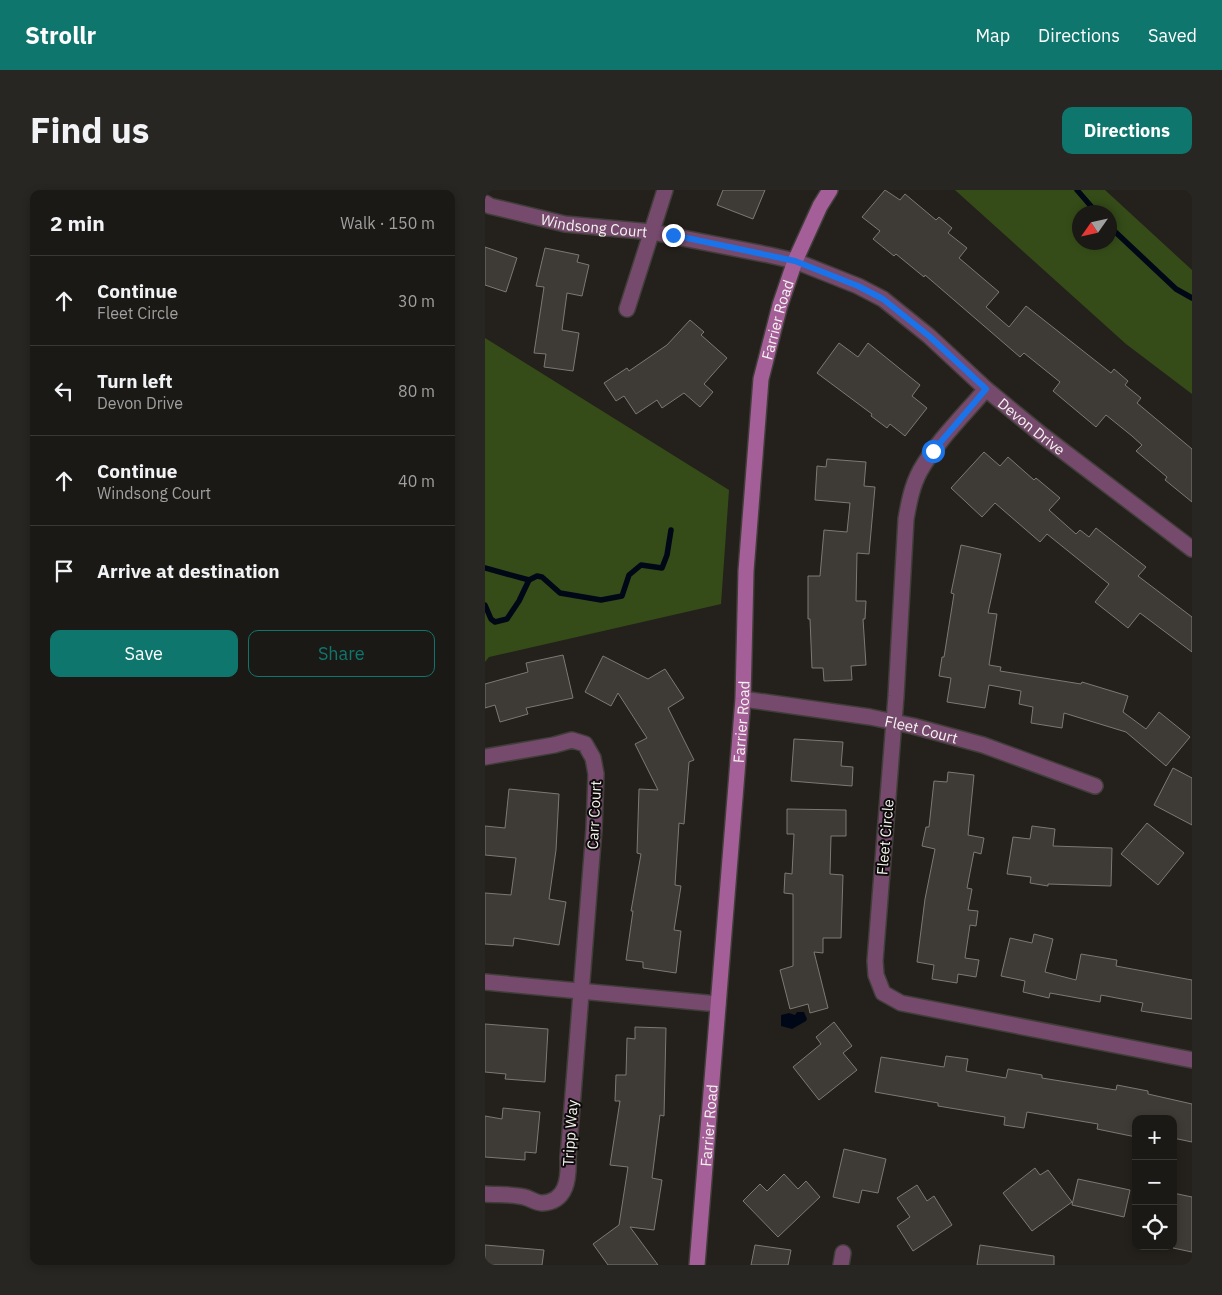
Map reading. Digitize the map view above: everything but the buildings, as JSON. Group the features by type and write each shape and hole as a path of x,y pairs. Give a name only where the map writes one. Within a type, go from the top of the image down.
{"street":[{"path":"627,309 665,190"},
{"name":"Farrier Road","path":"697,1265 743,699 746,571 761,379 780,304 795,261 820,206 830,190"},
{"name":"Windsong Court","path":"485,203 490,206 565,224 652,232 795,261"},
{"name":"Devon Drive","path":"795,261 858,286 883,299 929,336 986,389 1050,441 1192,549"},
{"name":"Fleet Circle","path":"986,389 933,451 920,472 910,495 906,519 894,721 875,961 876,975 883,993 901,1003 917,1008 1192,1060"},
{"name":"Fleet Court","path":"743,699 894,721 983,745 1095,786"},
{"name":"Carr Court","path":"485,758 572,740 585,744 593,758 596,774 594,829 581,990"},
{"path":"485,982 718,1004"},
{"name":"Tripp Way","path":"485,1194 525,1197 541,1203 551,1201 560,1196 565,1190 581,990"}],"green space":[{"path":"955,190 1105,190 1192,270 1192,394 1126,344"},
{"path":"485,338 729,490 721,604 489,657 485,662"}],"water":[{"path":"797,1012 804,1012 806,1021 792,1029 781,1026 781,1015 789,1013 795,1015"}],"waterway":[{"path":"1077,190 1090,205"},
{"path":"1117,234 1176,289 1192,298"},
{"path":"485,568 529,580 537,576 542,577 560,593 601,600 622,596 629,575 641,565 662,568 667,555 671,530"},
{"path":"485,605 491,619 495,622 507,619 519,601 529,580"}],"route":[{"path":"673,235 795,261 858,286 883,299 929,336 986,389 933,451"}]}
